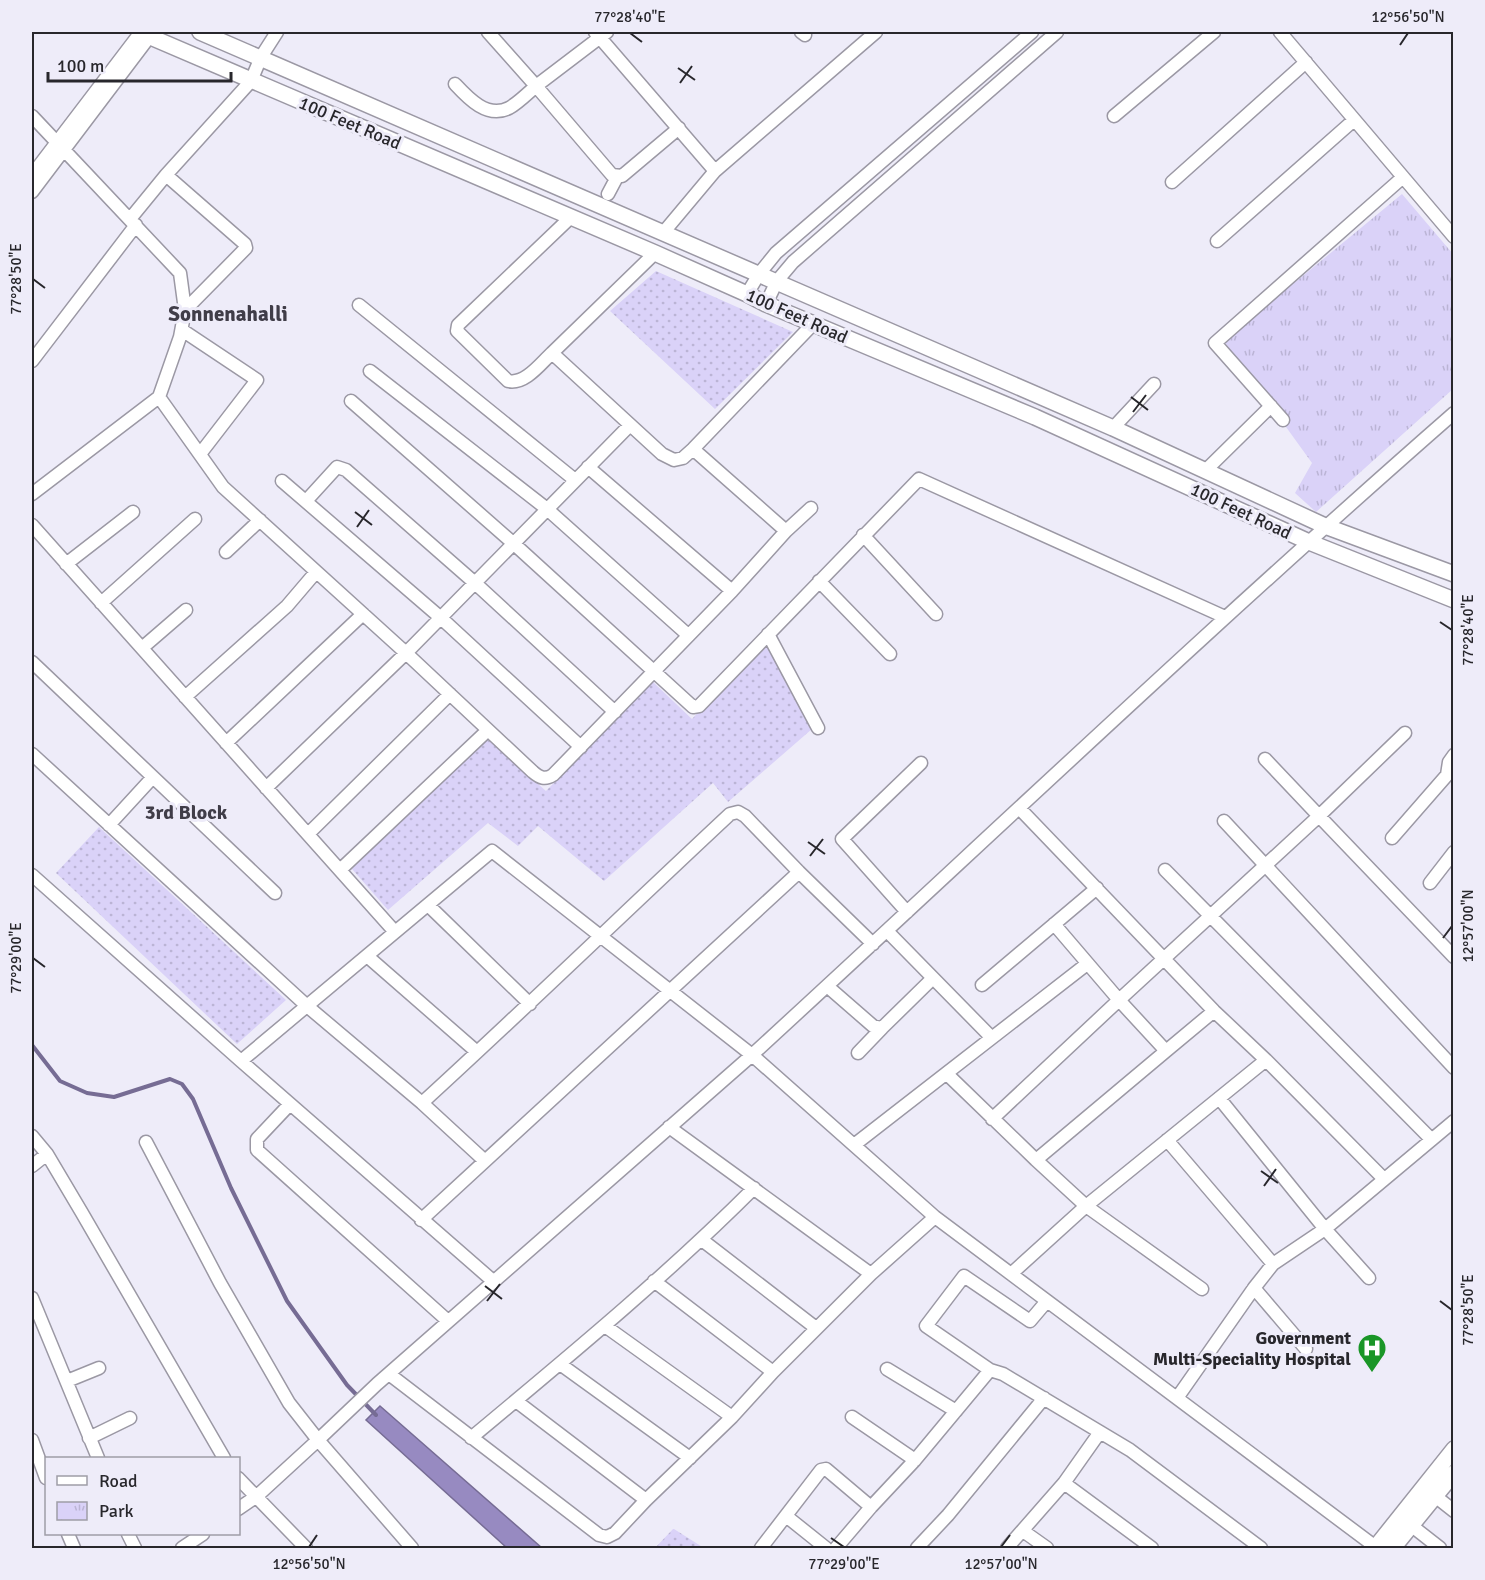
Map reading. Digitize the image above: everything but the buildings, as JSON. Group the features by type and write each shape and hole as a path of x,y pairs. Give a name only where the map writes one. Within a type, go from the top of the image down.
{"main road":[{"name":"100 Feet Road","path":"200,32 777,281 1004,383 1113,428 1325,526 1454,574"},
{"name":"100 Feet Road","path":"145,33 251,81 655,253 766,304 1035,417 1309,542 1454,600"},
{"path":"1376,1548 1454,1449"},
{"path":"1393,1548 1454,1473"}],"street":[{"path":"32,362 166,175 251,81 261,57 278,32"},
{"path":"488,32 617,177"},
{"path":"663,233 716,171 876,32"},
{"path":"747,294 759,274 776,254 1032,32"},
{"path":"766,304 777,281 793,262 1057,32"},
{"path":"1114,117 1214,32"},
{"path":"1280,32 1454,237"},
{"path":"32,192 61,146 145,33"},
{"path":"455,84 482,108 494,111 508,108 601,33 716,171"},
{"path":"1172,182 1306,62"},
{"path":"32,116 180,273 185,310 182,330 159,397 32,494"},
{"path":"1217,241 1354,120"},
{"path":"608,194 617,177 622,176 679,128"},
{"path":"32,175 61,146"},
{"path":"166,175 245,244 246,248 243,254 185,310"},
{"path":"1283,420 1215,343 1402,178"},
{"path":"571,217 458,325 458,331 508,381 515,383 523,379 655,253"},
{"path":"359,306 575,480"},
{"path":"552,353 662,454 674,460 683,458 693,449 813,324"},
{"path":"182,330 257,380 200,454"},
{"path":"370,371 547,509 688,635"},
{"path":"1113,428 1154,384"},
{"path":"159,397 223,487 542,778 553,775 581,747 732,591 786,531 811,508"},
{"path":"351,401 513,543 691,706 698,707 919,479 1225,617"},
{"path":"1206,470 1271,406"},
{"path":"240,1508 256,1496 493,1281 752,1055 1225,617 1454,413"},
{"path":"266,788 406,653 630,425"},
{"path":"693,449 786,531"},
{"path":"306,501 337,467 341,467 475,583 615,712"},
{"path":"588,467 732,591"},
{"path":"282,481 441,618 581,747"},
{"path":"66,564 133,512"},
{"path":"101,603 195,519"},
{"path":"226,552 260,520"},
{"path":"32,525 395,932"},
{"path":"863,535 936,614"},
{"path":"185,697 287,606 316,572"},
{"path":"819,581 891,654"},
{"path":"141,648 186,610"},
{"path":"226,743 363,614"},
{"path":"768,634 818,728"},
{"path":"32,662 275,893"},
{"path":"308,834 450,694"},
{"path":"340,870 488,730"},
{"path":"992,1119 1406,733"},
{"path":"32,754 307,1006 422,1103 485,1161"},
{"path":"1392,838 1447,775 1449,762 1454,755"},
{"path":"1265,759 1454,957"},
{"path":"907,912 842,840 921,763"},
{"path":"109,825 153,777"},
{"path":"1020,809 1214,1011 1384,1179"},
{"path":"422,1103 730,814 738,812 745,816 873,944"},
{"path":"1224,821 1454,1068"},
{"path":"241,1061 492,851 752,1055 935,1217 1376,1548"},
{"path":"1430,883 1454,852"},
{"path":"1165,870 1431,1139"},
{"path":"421,1220 799,872"},
{"path":"32,875 421,1220 493,1281"},
{"path":"982,985 1097,888"},
{"path":"428,905 530,1004"},
{"path":"1054,924 1166,1051"},
{"path":"888,931 992,1038"},
{"path":"367,956 477,1052"},
{"path":"854,1145 1087,964"},
{"path":"858,1053 933,978"},
{"path":"827,986 873,1026 882,1028"},
{"path":"1036,1160 1214,1011"},
{"path":"1011,1274 1086,1206 1266,1060"},
{"path":"947,1074 1086,1206 1202,1289"},
{"path":"1219,1098 1325,1229 1369,1278"},
{"path":"290,1104 257,1139 257,1150 448,1321"},
{"path":"1177,1398 1273,1263 1325,1229 1454,1121"},
{"path":"669,1127 871,1274"},
{"path":"32,1136 47,1154 223,1457"},
{"path":"1167,1140 1273,1263"},
{"path":"146,1142 220,1283 289,1403 318,1440 412,1548"},
{"path":"32,1166 47,1154"},
{"path":"471,1438 605,1326 702,1240 754,1188"},
{"path":"388,1374 599,1535 606,1537 615,1533 732,1417 772,1372 871,1274 935,1217"},
{"path":"702,1240 816,1328"},
{"path":"1047,1301 1030,1321 964,1276 926,1326 990,1370 1003,1374 1130,1450 1262,1548"},
{"path":"654,1281 772,1372"},
{"path":"1254,1288 1306,1349"},
{"path":"32,1298 98,1457"},
{"path":"605,1326 732,1417"},
{"path":"560,1364 690,1458"},
{"path":"67,1381 99,1368"},
{"path":"887,1369 956,1411"},
{"path":"836,1548 915,1460 990,1370"},
{"path":"917,1548 948,1515 1044,1398"},
{"path":"516,1401 646,1500"},
{"path":"852,1417 915,1460"},
{"path":"89,1438 130,1418"},
{"path":"1007,1548 1064,1483 1100,1432"},
{"path":"32,1440 45,1475"},
{"path":"760,1548 821,1470 826,1469 871,1507"},
{"path":"240,1480 306,1548"},
{"path":"1064,1483 1152,1548"},
{"path":"1435,1496 1454,1511"},
{"path":"786,1516 826,1548"},
{"path":"1412,1526 1440,1548"},
{"path":"1023,1531 1047,1548"},
{"path":"182,1548 200,1535"}],"green space":[{"path":"1402,194 1453,254 1453,389 1316,512 1295,493 1312,463 1224,341"},
{"path":"656,271 793,332 715,409 610,311"},
{"path":"766,641 812,729 728,802 713,783 604,881 538,826 518,846 488,823 388,910 352,869 486,738 546,791 653,682 692,719"},
{"path":"99,827 286,1000 237,1044 56,873"},
{"path":"674,1529 704,1548 655,1548"}],"shaded area":[{"path":"380,1406 542,1548 507,1548 366,1420"}],"waterway":[{"path":"32,1045 60,1081 87,1093 114,1097 170,1079 182,1084 193,1099 231,1188 287,1301 347,1385 376,1415"}],"place":[{"name":"Government Multi-Speciality Hospital","path":"1372,1374"}],"district":[{"name":"Sonnenahalli","path":"228,314"},
{"name":"3rd Block","path":"186,812"}]}
